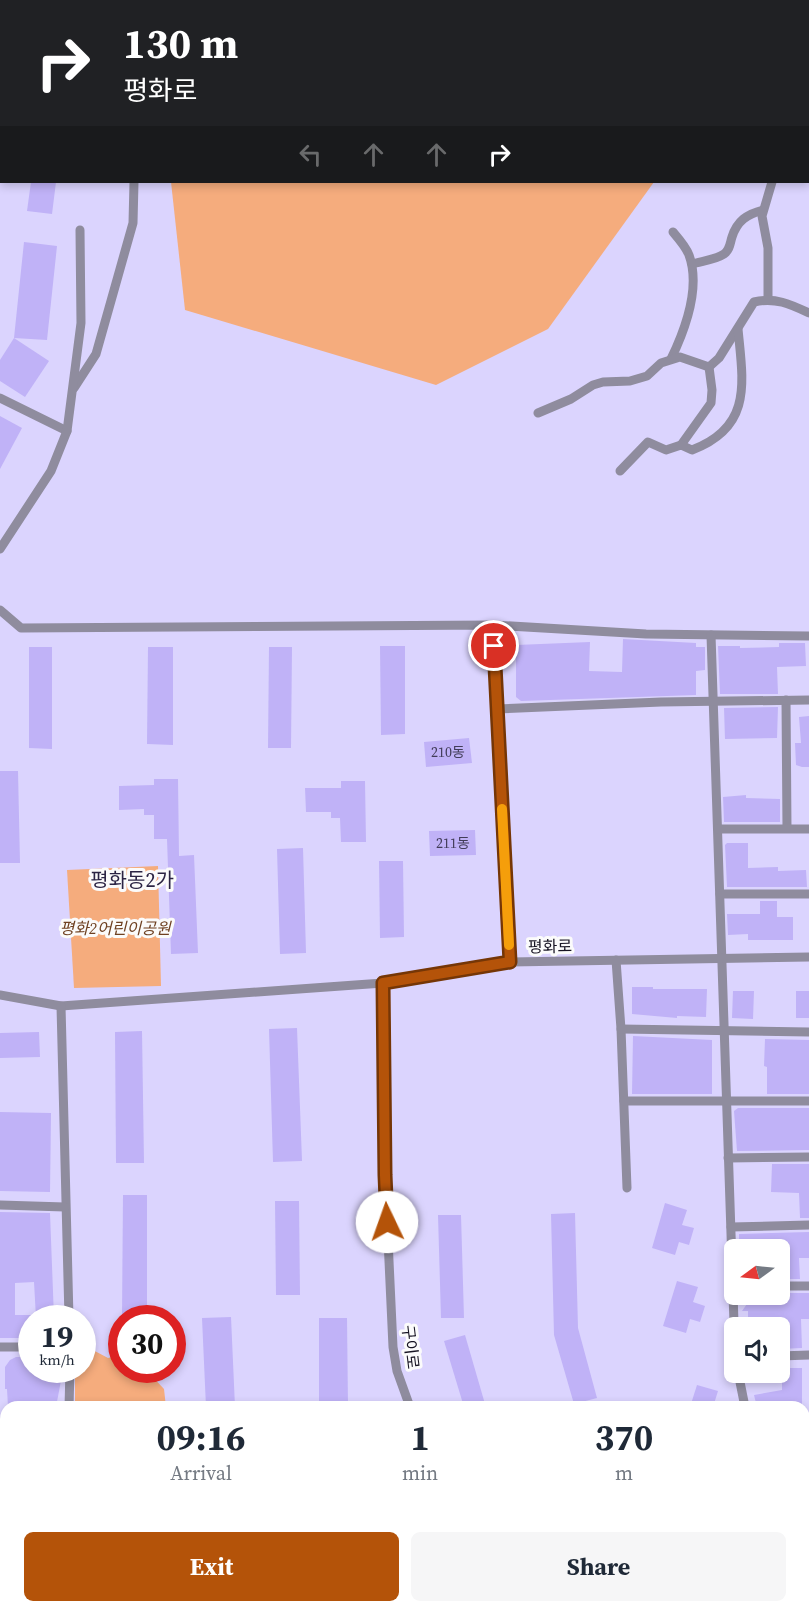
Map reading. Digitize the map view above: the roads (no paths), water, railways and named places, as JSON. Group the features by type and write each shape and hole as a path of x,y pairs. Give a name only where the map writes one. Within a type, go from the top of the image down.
{"street":[{"path":"72,390 96,354 133,224 134,183"},
{"path":"768,299 768,248 763,229 763,210 772,183"},
{"path":"692,264 725,254 740,222 748,214 763,210"},
{"path":"0,549 51,471 67,431 81,323 80,230"},
{"path":"671,359 683,334 693,284 692,264 688,252 673,232"},
{"path":"709,367 719,358 754,302 768,299 788,302 809,313"},
{"path":"681,445 692,450 710,443 735,419 741,386 738,329"},
{"path":"538,413 572,399 593,385 603,382 630,381 647,376 661,363 671,359 680,357 709,367"},
{"path":"620,471 648,442 666,450 681,445 711,403 709,367"},
{"path":"0,398 67,431"},
{"path":"0,610 21,628 493,625 646,634 809,636"},
{"path":"493,625 510,962"},
{"path":"711,635 732,1239"},
{"path":"786,700 787,828"},
{"path":"497,709 809,700"},
{"path":"718,829 809,828"},
{"path":"720,894 809,894"},
{"name":"평화로","path":"0,995 61,1006 383,983 510,962 809,957"},
{"path":"616,960 627,1188"},
{"name":"구이로","path":"383,983 385,1175 393,1347 397,1371 408,1401"},
{"path":"61,1006 69,1305"},
{"path":"621,1029 809,1032"},
{"path":"624,1101 809,1101"},
{"path":"728,1158 809,1157"},
{"path":"0,1205 65,1207"},
{"path":"731,1227 809,1225"},
{"path":"790,1286 809,1286"},
{"path":"0,1347 18,1347"},
{"path":"790,1356 809,1355"},
{"path":"69,1401 70,1383"},
{"path":"740,1383 744,1401"}],"district":[{"name":"평화동2가","path":"132,880"}],"park label":[{"name":"평화2어린이공원","path":"115,928"}]}
